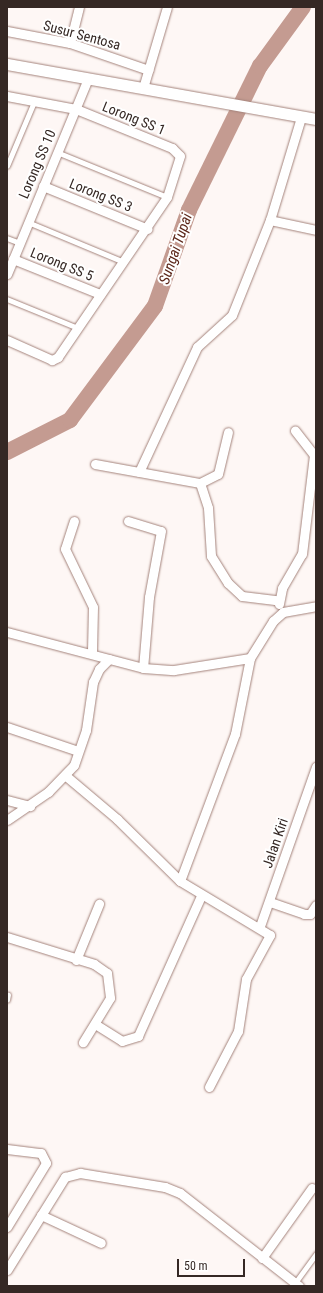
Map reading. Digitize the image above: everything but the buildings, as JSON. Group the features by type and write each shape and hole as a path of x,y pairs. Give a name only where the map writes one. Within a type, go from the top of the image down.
{"street":[{"path":"70,43 79,7"},
{"path":"144,88 167,7"},
{"name":"Susur Sentosa","path":"7,31 70,43 149,70"},
{"path":"7,64 264,111 316,119"},
{"name":"Lorong SS 10","path":"7,274 88,78"},
{"name":"Lorong SS 1","path":"7,96 76,109 172,148 180,156 167,197"},
{"path":"139,472 197,347 232,315 270,220 301,116"},
{"name":"Lorong SS 3","path":"43,186 148,229"},
{"path":"7,340 52,360 78,328 100,294 148,229 167,197"},
{"path":"270,220 316,230"},
{"name":"Lorong SS 5","path":"13,259 100,294"},
{"path":"277,600 302,554 306,532 314,456 295,430"},
{"path":"95,464 200,483 218,474 228,432"},
{"path":"200,483 208,508 211,556 228,583 242,596 277,600"},
{"path":"74,521 65,548 93,607 92,652"},
{"path":"128,521 158,529 161,533 149,597 143,668"},
{"path":"306,532 316,533"},
{"path":"277,600 283,612"},
{"path":"180,881 235,734 250,658 273,622 283,612 316,606"},
{"path":"7,632 92,652 109,659 143,668 174,670 250,658"},
{"path":"7,820 30,806 66,776 86,730 93,682 109,659"},
{"path":"7,727 78,751"},
{"name":"Jalan Kiri","path":"260,926 270,902 316,767"},
{"path":"66,776 117,819 180,881 201,896 267,931 269,938 246,979 238,1031 209,1087"},
{"path":"7,800 30,806"},
{"path":"95,1024 122,1041 138,1036 201,896"},
{"path":"270,902 304,914 310,914 316,905"},
{"path":"76,960 99,904"},
{"path":"7,937 100,969 111,985 110,998 83,1042"},
{"path":"7,1149 40,1153 46,1163 7,1227"},
{"path":"7,1270 65,1177 80,1172 164,1187 195,1204 297,1284"},
{"path":"262,1258 312,1188"},
{"path":"41,1215 101,1243"}],"lane":[{"path":"7,166 34,102"},
{"path":"57,152 167,197"},
{"path":"28,222 124,262"},
{"path":"7,238 20,243"},
{"path":"7,299 78,328"},
{"path":"297,1284 316,1254"}],"waterway":[{"name":"Sungai Tupai","path":"7,452 70,420 155,306 189,210 260,66 303,7"}]}
